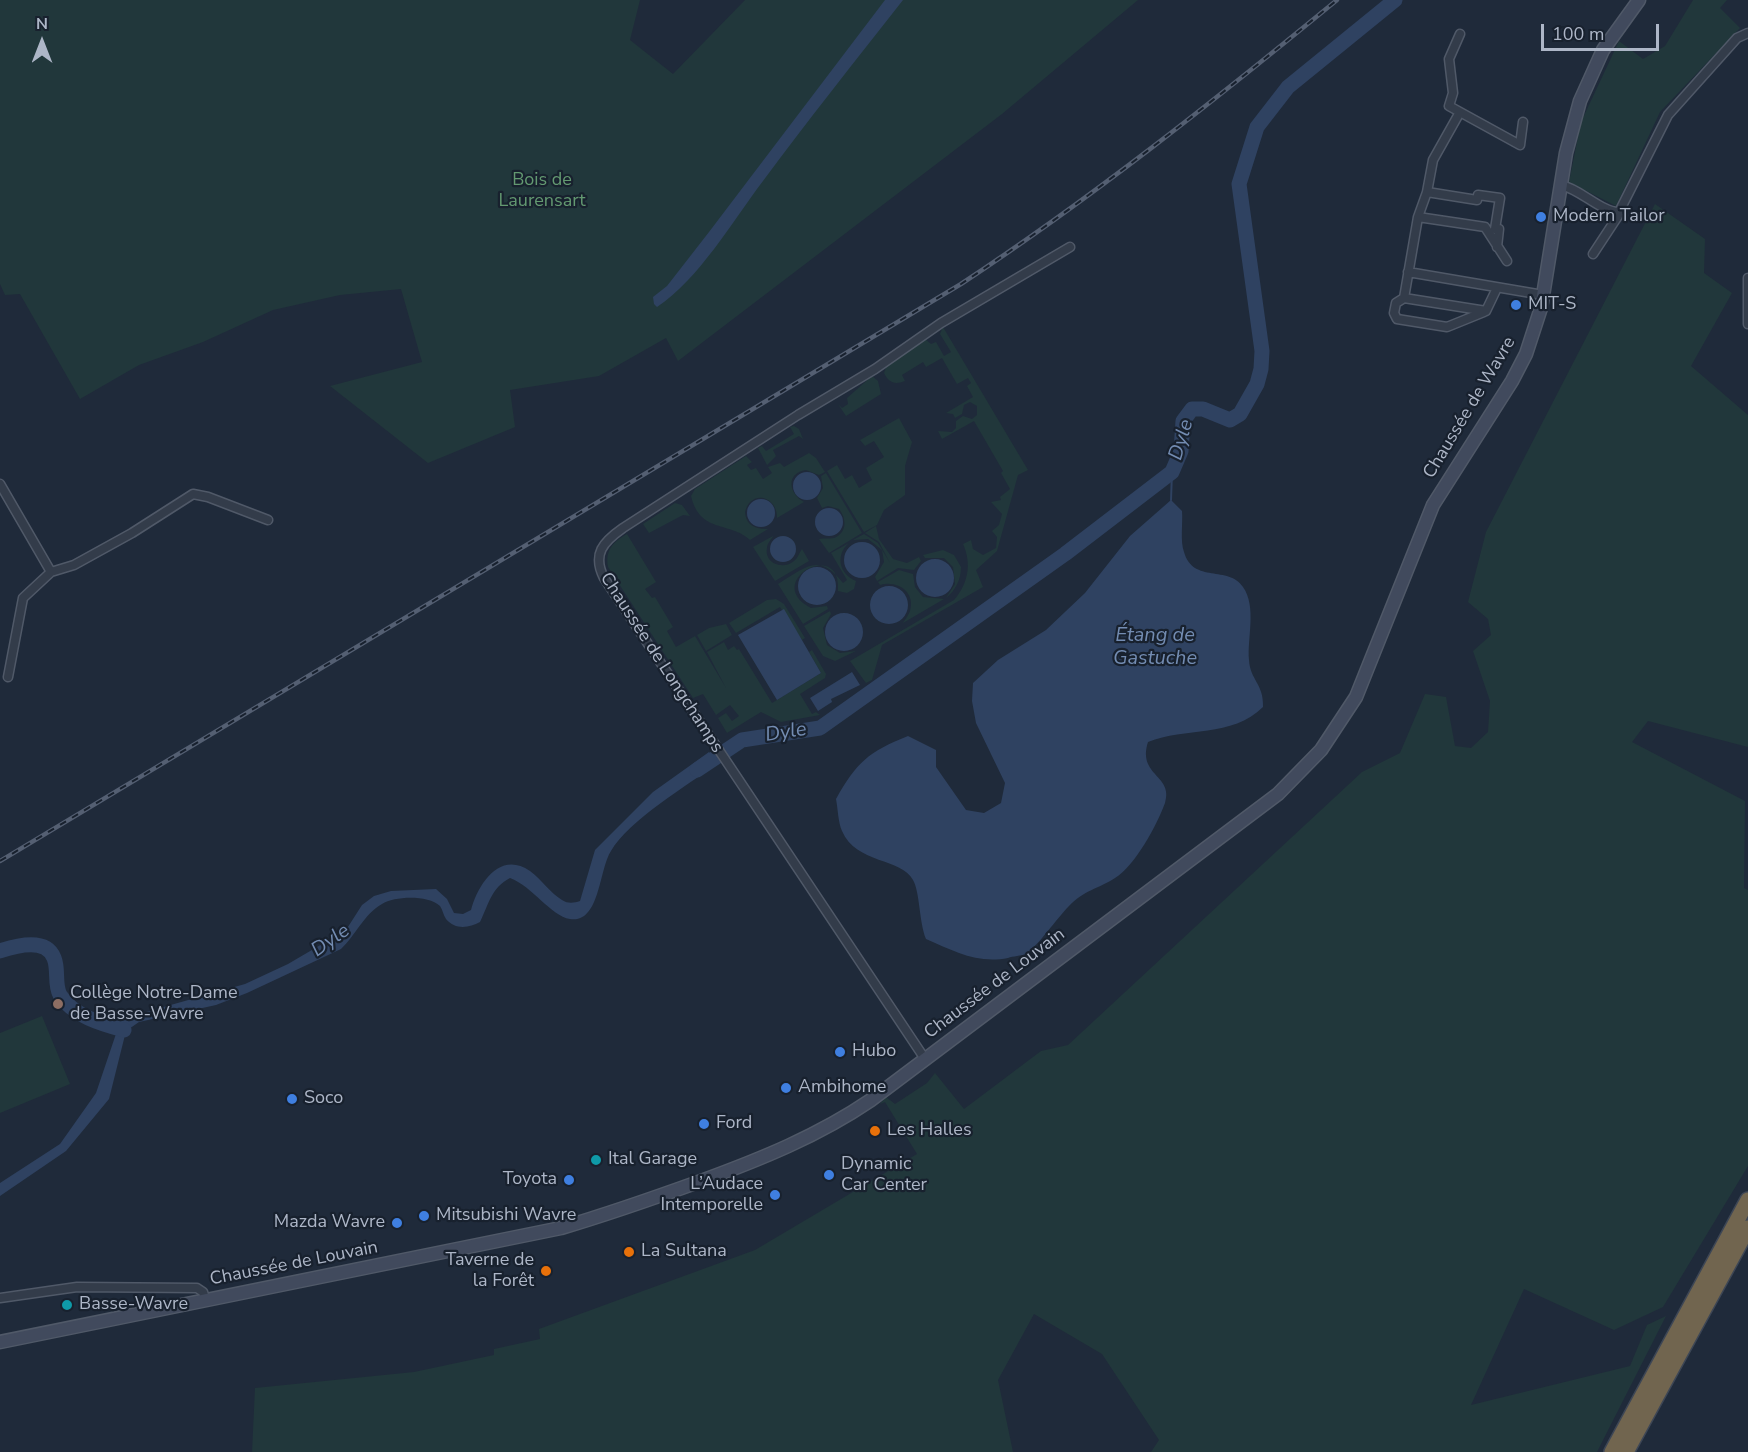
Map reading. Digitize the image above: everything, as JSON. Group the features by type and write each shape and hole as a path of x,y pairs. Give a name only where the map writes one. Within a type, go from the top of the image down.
{"highway":[{"path":"1612,1452 1748,1200"},
{"path":"1626,1452 1748,1228"}],"main road":[{"name":"Chaussée de Wavre","path":"1356,697 1421,530 1446,483 1512,381 1526,354 1543,295 1571,129 1587,84 1607,44 1639,0"},
{"name":"Chaussée de Louvain","path":"0,1341 510,1239 614,1212 800,1142 860,1108 1278,794 1321,750 1356,697"}],"street":[{"path":"1616,213 1627,200 1668,115 1737,38 1748,33"},
{"path":"1460,34 1449,58 1453,93 1449,106 1520,145 1522,122"},
{"path":"1404,298 1418,217 1427,192 1433,160 1460,112"},
{"path":"1561,185 1576,190 1616,213"},
{"path":"1427,192 1477,200 1478,195 1500,198 1495,229 1499,229 1497,247"},
{"path":"1593,254 1618,216 1616,213"},
{"path":"1418,217 1485,227 1506,261"},
{"name":"Chaussée de Longchamps","path":"925,1059 604,578 597,560 598,551 604,542 798,415 875,369 941,323 1070,247"},
{"path":"1408,272 1543,295"},
{"path":"1748,278 1748,324"},
{"path":"1486,311 1404,298 1396,303 1394,313 1397,319 1447,327 1486,311 1497,288"},
{"path":"0,484 51,572"},
{"path":"8,677 21,601 51,572 66,569 132,533 192,494 208,497 268,520"},
{"path":"0,1298 77,1287 197,1288 206,1300"}],"green space":[{"name":"Bois de Laurensart","path":"0,0 640,0 630,40 673,74 745,0 1138,0 1002,114 678,361 666,338 599,376 510,390 515,427 428,463 330,386 422,362 401,289 340,295 273,310 203,342 139,365 80,399 20,294 5,295 0,284"},
{"path":"1693,0 1727,0 1720,8 1740,28 1660,112 1616,206 1569,182 1581,122 1619,41 1643,59 1665,46"},
{"path":"1655,204 1705,239 1704,273 1732,293 1691,366 1748,415 1748,747 1648,721 1632,742 1745,801 1744,888 1748,890 1748,1166 1663,1307 1614,1330 1524,1289 1471,1405 1630,1366 1647,1325 1666,1316 1597,1452 1151,1452 1159,1440 1102,1354 1034,1314 998,1380 1013,1452 252,1452 255,1388 414,1372 494,1355 494,1349 540,1339 539,1329 755,1250 917,1154 885,1102 880,1104 886,1097 895,1104 927,1083 935,1073 964,1109 1041,1051 1068,1045 1362,772 1400,753 1425,694 1446,697 1455,746 1471,748 1488,732 1490,701 1473,651 1491,635 1488,619 1468,602 1486,532"},
{"path":"943,327 1028,470 1018,475 997,551 976,570 983,587 882,645 872,680 866,683 850,661 954,600 963,587 967,574 966,551 963,544 971,540 973,549 983,555 996,548 997,537 992,531 999,525 1002,514 991,502 1001,500 1000,497 1010,489 1001,473 1003,471 974,421 942,439 938,431 952,432 956,428 956,421 963,416 972,419 977,415 977,406 970,402 964,405 962,414 955,418 953,414 946,413 973,397 967,386 971,383 968,378 957,384 942,358 926,367 923,362 902,375 905,381 895,383 890,381 884,373 887,365 925,339 931,344 936,342 944,356 951,352 940,334"},
{"path":"872,376 878,381 881,394 846,416 838,404 842,408 848,404 847,398"},
{"path":"899,418 912,442 905,466 905,495 884,510 877,525 864,532 827,471 837,465 845,479 852,475 859,488 872,480 866,468 884,457 874,441 865,446 860,440"},
{"path":"794,426 799,429 803,439 799,436 773,450 776,456 767,465 758,448 762,446 766,451 794,434 790,427"},
{"path":"809,453 816,458 825,472 819,475 806,470 795,475 792,479 793,489 804,502 777,518 776,511 769,501 764,498 753,500 745,512 747,521 756,527 768,529 750,540 734,530 708,522 695,508 691,496 695,489 746,456 752,462 747,465 751,470 756,468 763,479 772,473 768,467 780,463 784,467"},
{"path":"826,473 862,533 829,553 819,539 838,536 843,529 844,521 839,509 828,506 822,508 817,498 823,488 821,476"},
{"path":"675,503 682,505 690,516 683,515 649,533 643,524"},
{"path":"876,526 879,539 893,559 907,563 919,557 921,561 914,570 898,568 877,581 875,577 884,562 882,550 868,539 853,540 864,534 878,543 890,563 879,542 865,533"},
{"path":"627,534 656,582 645,589 652,598 655,597 673,627 667,631 676,647 695,636 726,688 707,652 724,642 728,650 734,646 737,650 739,649 772,703 821,673 809,652 812,650 826,674 825,678 800,694 812,714 816,712 820,715 781,722 761,712 727,733 718,718 726,713 732,721 739,716 730,705 716,715 703,694 693,698 608,567 607,561 611,547"},
{"path":"773,536 767,548 767,554 772,562 780,565 790,564 802,549 809,561 775,581 753,547"},
{"path":"849,543 842,553 841,564 846,574 856,581 854,589 847,593 838,591 836,575 843,583 847,580 831,553"},
{"path":"943,550 954,555 961,567 957,584 946,598 955,584 953,567 944,558 925,558 923,555"},
{"path":"812,565 823,566 807,570 799,577 795,587 798,598 811,608 827,606 828,609 803,624 778,584"},
{"path":"899,570 913,574 915,587 923,597 944,599 903,623 910,611 908,593 899,586 880,585 878,582"},
{"path":"776,599 784,604 805,638 802,640 780,607 736,633 729,623 767,600"},
{"path":"830,611 831,614 823,628 827,645 840,653 856,651 835,661 823,656 804,626"},
{"path":"726,624 732,635 706,651 697,635 709,628"},
{"path":"42,1016 70,1084 0,1113 0,1033"}],"water":[{"path":"885,0 903,0 797,135 701,266 657,307 653,297 667,286"},
{"path":"807,472 817,476 821,486 817,496 807,500 797,496 793,486 797,476"},
{"path":"761,499 771,503 775,513 771,523 761,527 751,523 747,513 751,503"},
{"name":"Étang de Gastuche","path":"1171,500 1182,511 1182,543 1189,562 1195,568 1203,571 1237,580 1247,595 1251,613 1250,667 1263,699 1263,707 1251,717 1223,728 1162,737 1148,742 1147,762 1165,786 1166,794 1165,803 1151,833 1138,855 1123,872 1075,901 1026,954 997,959 976,958 926,939 913,880 899,868 868,855 849,842 842,831 836,799 857,767 873,753 908,736 936,750 936,767 966,810 984,813 1001,803 1005,783 976,723 972,701 973,683 998,660 1046,630 1085,593 1130,536"},
{"path":"829,508 839,512 843,522 839,532 829,536 819,532 815,522 819,512"},
{"path":"783,536 792,540 796,549 792,558 783,562 774,558 770,549 774,540"},
{"path":"862,542 875,547 880,560 875,573 862,578 849,573 844,560 849,547"},
{"path":"935,559 942,560 948,565 953,571 953,585 948,591 942,596 935,597 928,596 922,591 917,585 916,578 917,571 922,565 928,560"},
{"path":"817,567 831,572 836,586 831,600 817,605 803,600 798,586 803,572"},
{"path":"889,586 903,591 908,605 903,619 889,624 875,619 870,605 875,591"},
{"path":"784,609 821,673 777,700 738,635"},
{"path":"844,613 858,618 863,632 858,646 844,651 830,646 825,632 830,618"},
{"path":"852,672 860,685 831,699 832,702 818,711 810,698"},
{"path":"709,752 717,764 660,804 619,839 607,859 593,904 580,918 563,917 526,887 510,878 495,892 480,922 467,927 450,923 435,902 420,898 395,899 382,904 370,913 341,949 216,1005 139,1022 126,1031 109,1099 66,1151 0,1196 0,1183 60,1144 96,1093 121,1019 245,984 288,964 346,930 362,905 374,896 391,891 436,889 447,899 454,913 463,914 471,910 479,890 492,873 500,867 509,865 530,871 564,901 571,903 580,901 595,850 653,792"}],"waterway":[{"name":"Dyle","path":"697,770 742,740 820,728 1065,554 1172,472 1181,451 1183,421 1192,409 1203,409 1230,420 1240,414 1257,384 1261,369 1262,351 1239,184 1257,127 1288,87 1395,0"},
{"path":"1171,500 1172,472"},
{"path":"0,951 30,945 44,947 54,958 58,991 66,1002 80,1014 124,1030"}],"railway":[{"path":"0,861 961,284 1058,217 1153,147 1337,0"}],"place":[{"name":"Modern Tailor","path":"1541,217"},
{"name":"MIT-S","path":"1516,305"},
{"name":"Collège Notre-Dame de Basse-Wavre","path":"58,1004"},
{"name":"Hubo","path":"840,1052"},
{"name":"Ambihome","path":"786,1088"},
{"name":"Soco","path":"292,1099"},
{"name":"Ford","path":"704,1124"},
{"name":"Les Halles","path":"875,1131"},
{"name":"Ital Garage","path":"596,1160"},
{"name":"Dynamic Car Center","path":"829,1175"},
{"name":"Toyota","path":"569,1180"},
{"name":"L’Audace Intemporelle","path":"775,1195"},
{"name":"Mitsubishi Wavre","path":"424,1216"},
{"name":"Mazda Wavre","path":"397,1223"},
{"name":"La Sultana","path":"629,1252"},
{"name":"Taverne de la Forêt","path":"546,1271"},
{"name":"Basse-Wavre","path":"67,1305"}]}
